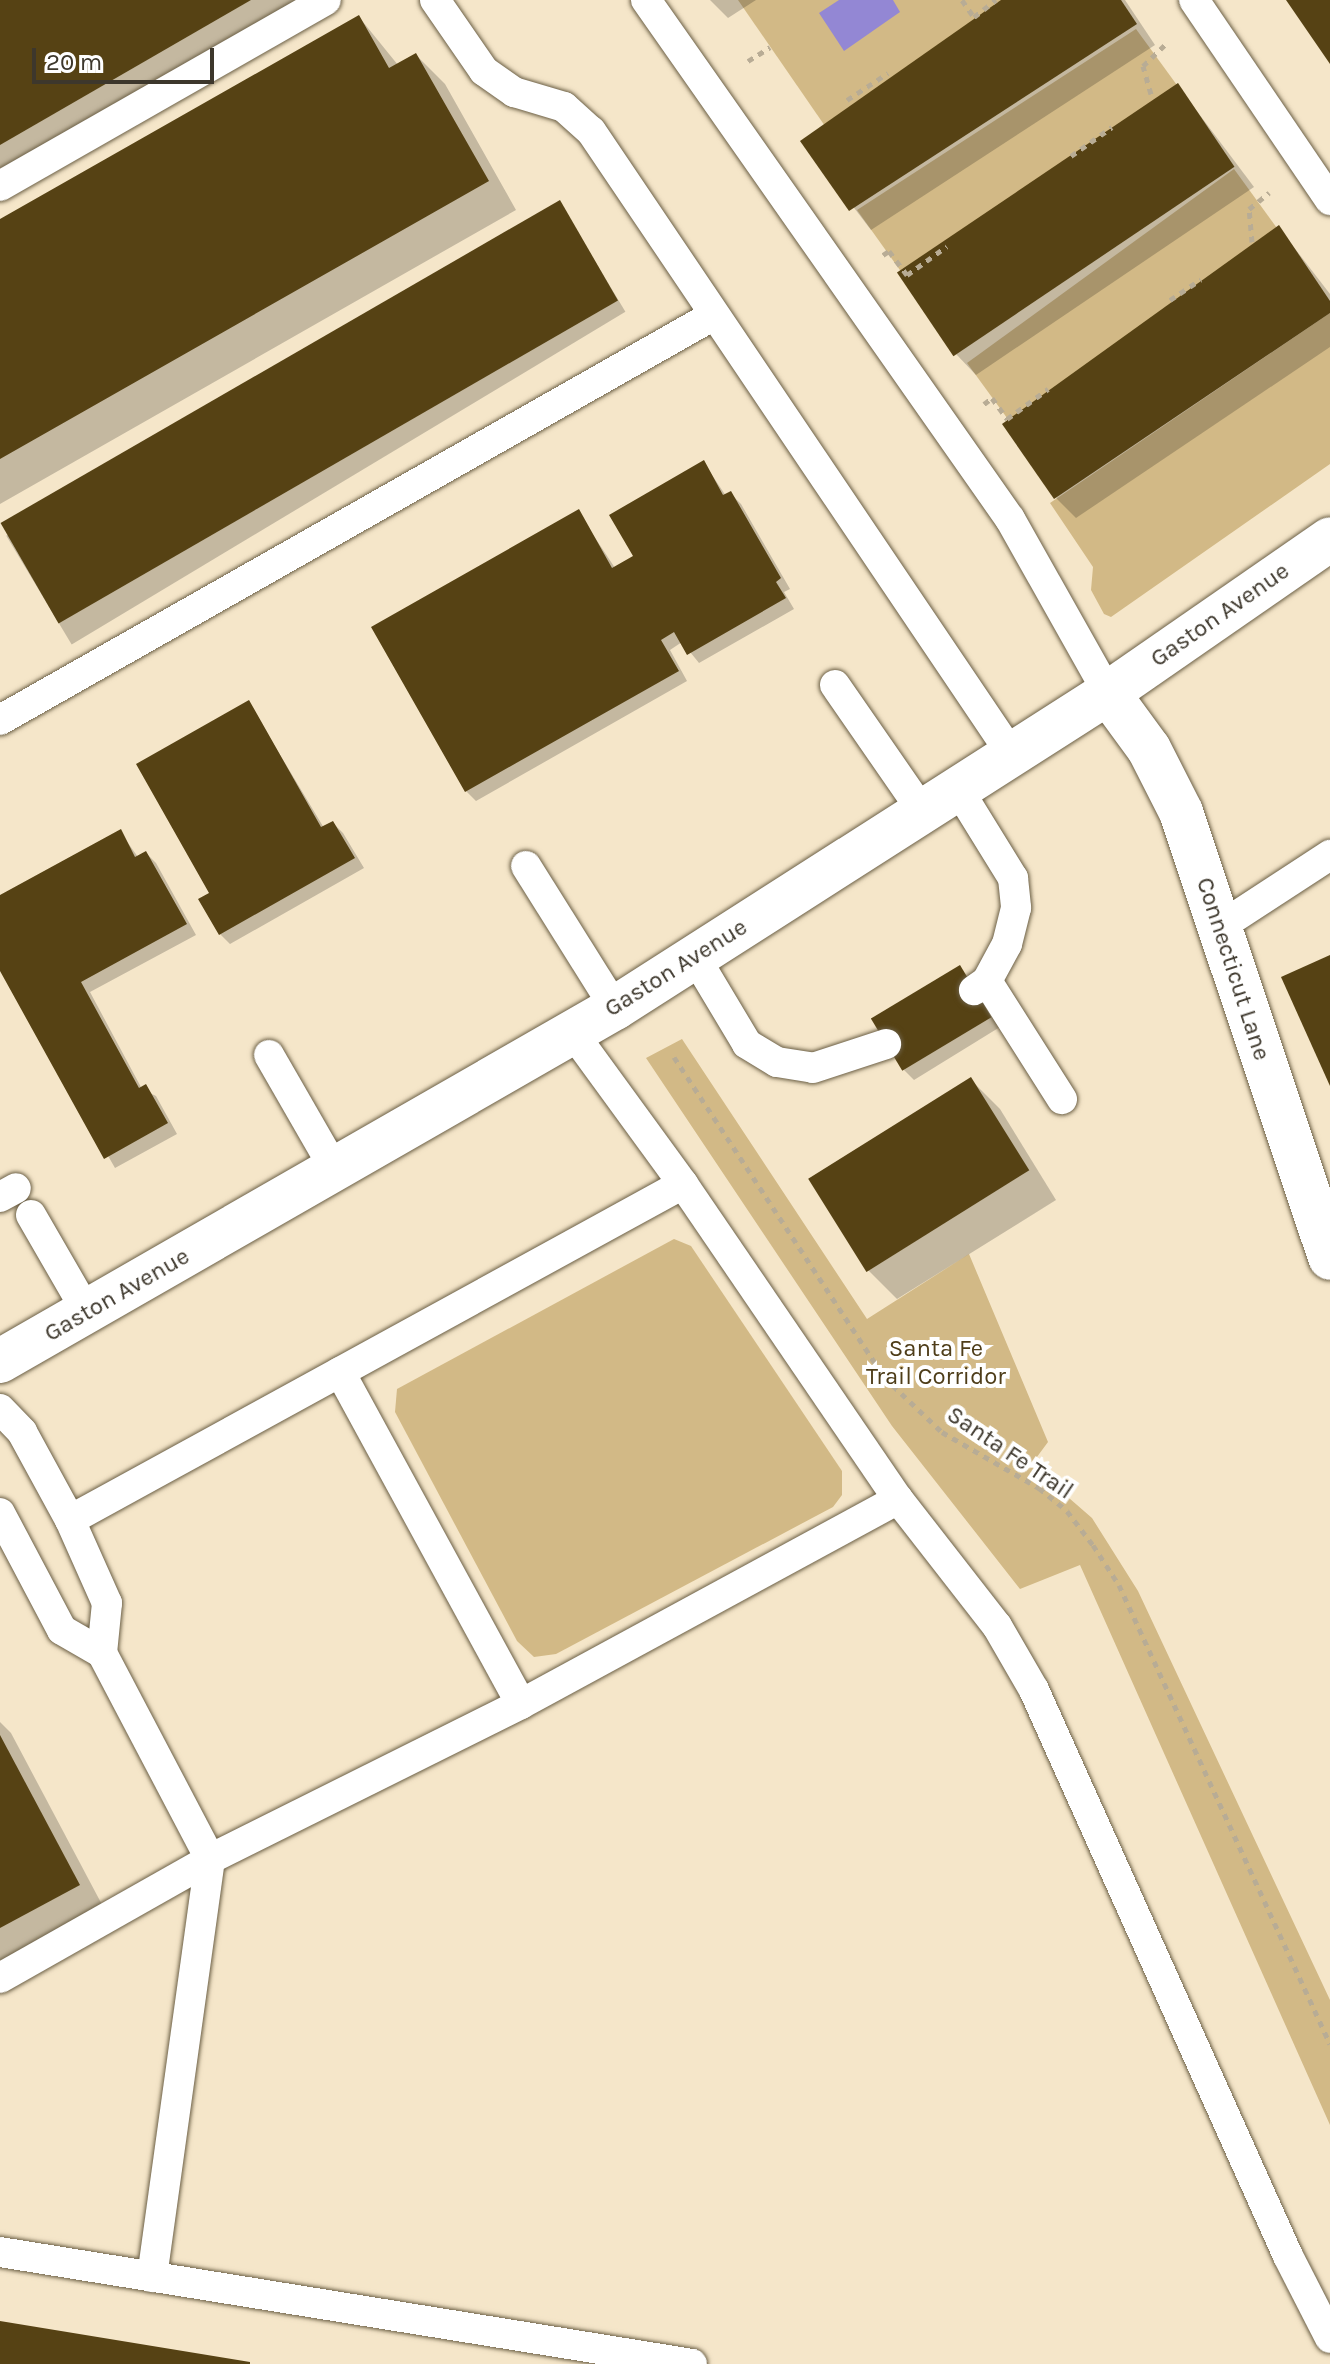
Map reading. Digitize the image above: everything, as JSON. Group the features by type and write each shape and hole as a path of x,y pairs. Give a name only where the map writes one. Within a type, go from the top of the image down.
{"street":[{"name":"Gaston Avenue","path":"0,1361 615,1008 1108,693 1330,539"},
{"name":"Connecticut Lane","path":"1108,693 1149,749 1181,812 1330,1258"}],"lane":[{"path":"0,186 326,0"},
{"path":"435,0 484,71 514,92 564,107 591,131 1012,755"},
{"path":"646,0 1010,519 1108,693"},
{"path":"1194,0 1330,200"},
{"path":"0,720 714,315"},
{"path":"835,685 1013,878 1016,908 1010,932 981,986 1062,1099"},
{"path":"1218,928 1330,855"},
{"path":"526,866 615,1008"},
{"path":"695,957 747,1044 777,1062 813,1068 886,1044"},
{"path":"573,1033 683,1184 898,1499 997,1626 1034,1690 1288,2256 1330,2338"},
{"path":"269,1055 335,1170"},
{"path":"70,1520 683,1184"},
{"path":"31,1215 87,1312"},
{"path":"340,1372 521,1704"},
{"path":"0,1409 22,1432 70,1520 107,1603 102,1653"},
{"path":"0,1978 210,1859 521,1704 898,1499"},
{"path":"0,1513 10,1555 62,1630 102,1653 210,1859 152,2277"},
{"path":"0,2252 692,2364"}],"path":[{"path":"962,0 974,17 996,0"},
{"path":"1151,94 1145,59 1170,40"},
{"path":"847,100 888,73"},
{"path":"1071,156 1112,127"},
{"path":"907,275 947,246"},
{"path":"1170,300 1201,279"},
{"path":"1007,419 1048,389"},
{"name":"Santa Fe Trail","path":"674,1057 884,1377 942,1432 1039,1488 1067,1511 1093,1545 1119,1585 1330,2044"}],"green space":[{"path":"738,0 1015,0 827,129"},
{"path":"1136,29 1182,92 912,287 857,210"},
{"path":"1234,169 1282,235 1015,429 967,363"},
{"path":"1330,313 1330,464 1111,617 1104,614 1091,590 1093,567 1050,503"},
{"name":"Santa Fe Trail Corridor","path":"682,1039 867,1319 969,1254 1048,1442 1031,1465 1092,1518 1138,1591 1330,2000 1330,2125 1080,1565 1020,1589 892,1426 646,1058"},
{"path":"674,1239 691,1246 842,1471 842,1495 833,1507 556,1654 534,1657 517,1641 395,1412 397,1389"}],"shaded area":[{"path":"839,0 893,0 900,12 844,51 819,13"}],"building":[{"path":"0,0 251,0 0,145"},
{"path":"1001,0 1121,0 1137,24 849,211 800,141"},
{"path":"1286,0 1330,0 1330,64"},
{"path":"359,15 389,68 416,53 489,181 0,459 0,219"},
{"path":"1178,83 1234,167 953,356 897,273"},
{"path":"560,200 618,300 59,623 1,523"},
{"path":"1279,225 1330,301 1330,313 1054,499 1002,424"},
{"path":"704,460 723,495 731,491 781,578 776,582 786,598 687,655 674,632 661,640 679,671 465,792 371,627 579,509 612,568 633,556 609,515"},
{"path":"249,700 321,827 333,821 355,858 219,935 198,899 209,893 136,764"},
{"path":"121,829 135,857 146,851 187,924 81,982 139,1088 146,1084 168,1123 104,1159 0,971 0,895"},
{"path":"1330,955 1330,1086 1281,977"},
{"path":"960,965 991,1017 902,1071 871,1019"},
{"path":"971,1077 1029,1170 866,1272 808,1179"},
{"path":"0,1735 80,1885 0,1928"},
{"path":"0,2321 250,2362 250,2364 0,2364"}]}
